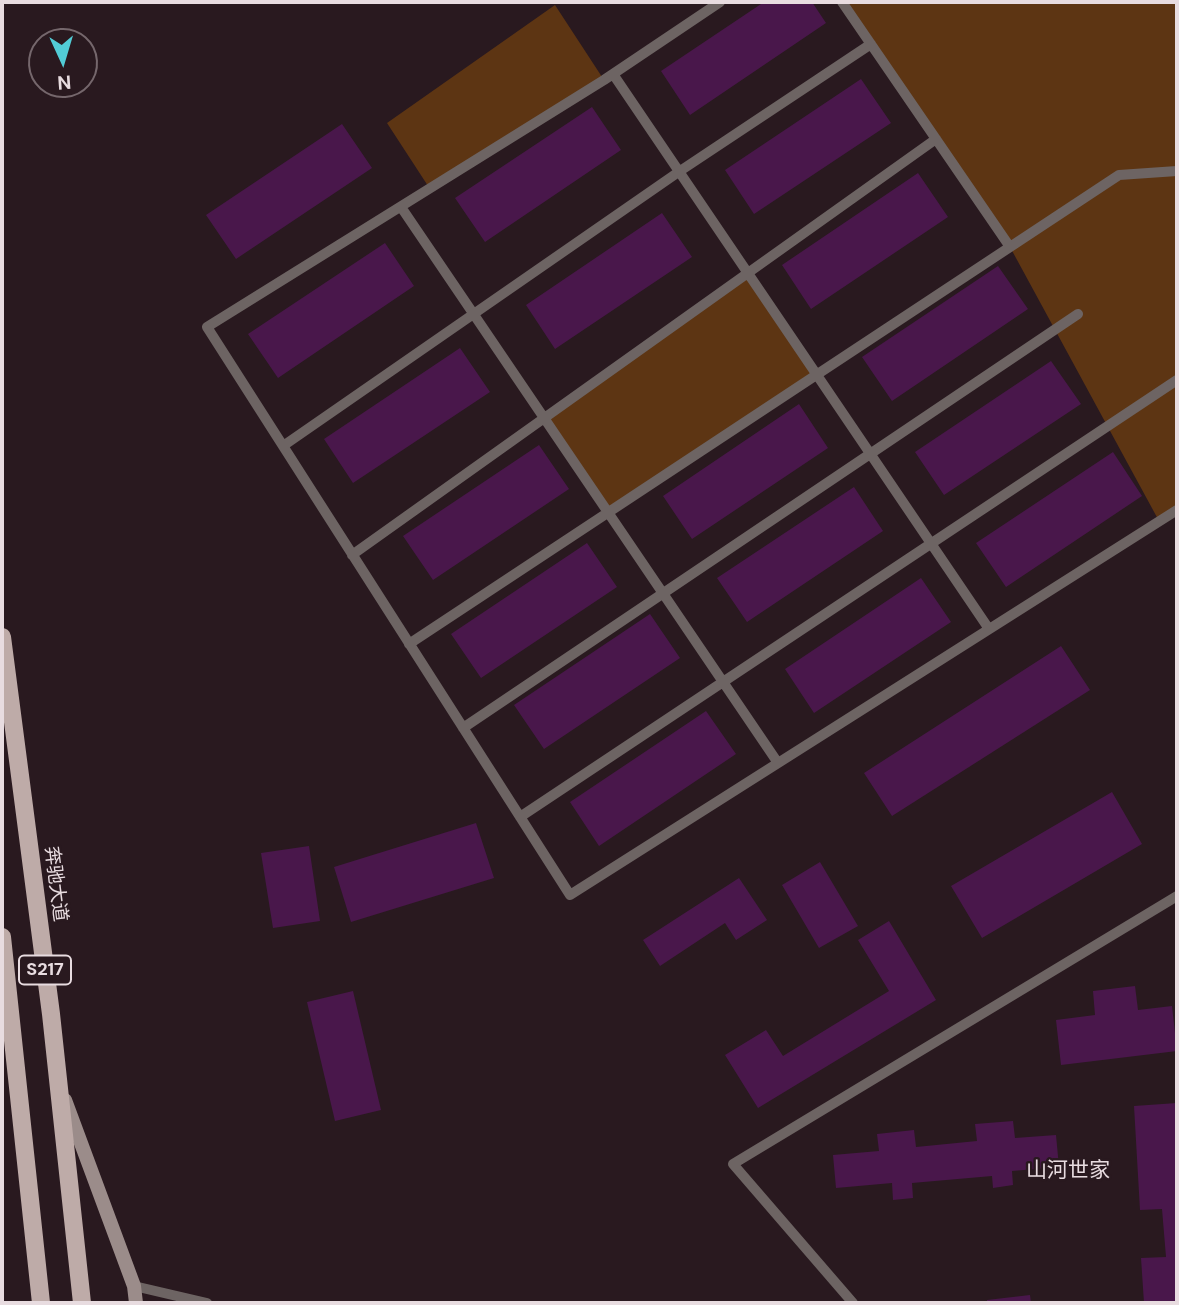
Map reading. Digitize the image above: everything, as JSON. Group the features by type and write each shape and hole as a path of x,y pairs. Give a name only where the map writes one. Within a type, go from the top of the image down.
{"main road":[{"name":"奔驰大道","path":"2,637 59,1084 82,1303"},
{"name":"S217","path":"2,937 41,1303"}],"street":[{"path":"59,1084 134,1286 136,1303"}],"lane":[{"path":"720,2 613,74 207,327 570,895 1177,510"},
{"path":"842,2 1010,247"},
{"path":"283,446 680,172 871,44"},
{"path":"613,74 989,629"},
{"path":"352,555 936,139"},
{"path":"410,644 1119,175 1177,171"},
{"path":"401,207 778,763"},
{"path":"463,728 1078,314"},
{"path":"520,817 1177,380"},
{"path":"853,1303 733,1164 1177,897"},
{"path":"134,1286 207,1303"}],"shaded area":[{"path":"842,2 1177,2 1177,510 1159,521 1010,247"},
{"path":"555,5 604,80 430,189 387,123"},
{"path":"748,272 817,375 608,512 544,418"}],"building":[{"path":"764,2 812,2 826,23 690,115 661,71"},
{"path":"861,79 891,123 754,214 725,170"},
{"path":"592,107 621,150 485,242 455,198"},
{"path":"342,124 372,168 236,259 206,215"},
{"path":"918,173 948,217 811,309 782,265"},
{"path":"662,213 692,257 555,349 526,305"},
{"path":"385,243 414,286 278,378 248,334"},
{"path":"998,266 1028,309 892,401 862,357"},
{"path":"460,348 490,392 353,483 324,439"},
{"path":"1051,361 1081,404 944,495 915,452"},
{"path":"799,404 828,448 692,539 663,496"},
{"path":"539,445 569,489 433,580 403,536"},
{"path":"1113,452 1142,496 1006,587 976,543"},
{"path":"854,487 883,531 747,622 717,578"},
{"path":"587,543 617,587 481,678 451,634"},
{"path":"921,578 951,622 814,713 785,669"},
{"path":"650,614 680,658 544,749 514,705"},
{"path":"1061,646 1090,690 892,816 864,773"},
{"path":"706,711 736,754 599,846 570,802"},
{"path":"1112,792 1142,844 982,938 951,886"},
{"path":"476,823 494,878 351,922 334,867"},
{"path":"309,846 320,921 273,928 261,853"},
{"path":"820,862 858,926 819,948 782,885"},
{"path":"739,878 767,920 736,940 725,923 660,966 643,940"},
{"path":"889,921 936,1000 758,1108 725,1055 766,1030 783,1056 889,991 858,940"},
{"path":"1135,986 1138,1010 1172,1006 1177,1051 1061,1065 1056,1020 1095,1015 1093,991"},
{"path":"353,991 381,1110 335,1121 307,1002"},
{"path":"1177,1103 1177,1303 1144,1303 1141,1258 1166,1257 1162,1209 1140,1210 1134,1106"},
{"path":"1013,1121 1015,1138 1056,1135 1059,1167 1012,1171 1013,1185 993,1188 992,1176 912,1183 913,1198 893,1200 892,1183 836,1188 833,1155 879,1151 877,1134 914,1130 916,1147 977,1141 975,1124"},
{"path":"1030,1295 1031,1303 987,1303 987,1300"}],"district":[{"name":"山河世家","path":"1068,1171"}]}
